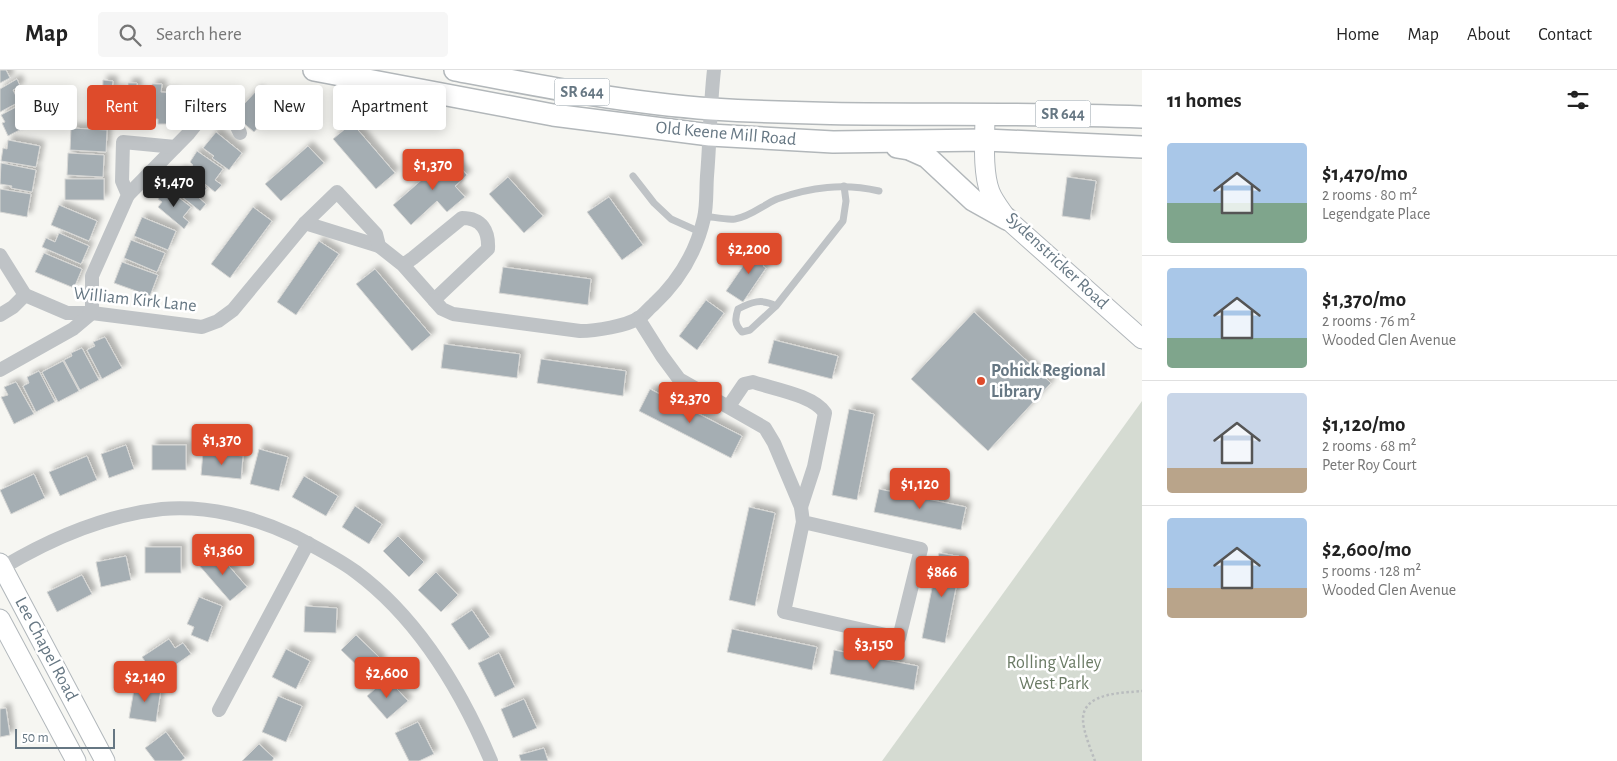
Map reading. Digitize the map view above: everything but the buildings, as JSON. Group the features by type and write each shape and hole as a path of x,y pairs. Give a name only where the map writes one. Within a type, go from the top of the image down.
{"main road":[{"name":"Old Keene Mill Road","path":"314,70 553,114 710,135 833,142 985,140 1142,147"},
{"name":"Old Keene Mill Road","path":"455,70 521,83 710,108 774,112 1142,116"},
{"name":"Sydenstricker Road","path":"985,114 987,180 996,204 1007,219 1142,339"},
{"path":"860,142 909,149 927,157 973,200 1007,219"},
{"name":"Lee Chapel Road","path":"1,567 105,761"},
{"name":"Lee Chapel Road","path":"0,620 76,761"}],"street":[{"path":"714,70 704,216 700,232 692,253 678,279 669,290 638,318 679,379 765,428 774,442 801,507 803,522 784,612 899,638 921,549 803,522"},
{"path":"0,370 73,329 92,313 92,276 128,195 175,147 209,108 218,107 224,110 232,117 240,133"},
{"path":"128,195 122,182 123,142 175,147"},
{"name":"William Kirk Lane","path":"25,295 67,313 92,313 202,327 218,321 233,310 305,223 337,192 376,234 379,246"},
{"path":"403,264 414,258 462,218 471,218 481,224 489,237 488,249 434,300"},
{"name":"William Kirk Lane","path":"305,223 379,246 403,264 442,309 453,314 580,331 600,331 638,318"},
{"path":"0,254 25,295 13,307 0,315"},
{"path":"729,406 744,384 753,382 811,400 821,406 825,413 814,467 801,507"},
{"path":"1,567 94,524 128,514 163,509 222,512 252,519 278,528 308,543 356,572 404,616 429,648 453,684 476,726 491,761"},
{"path":"219,710 308,543"}],"lane":[{"path":"633,176 654,203 671,219 700,232"},
{"path":"704,216 735,219 743,217 775,200 809,189 844,186 879,191"},
{"path":"776,306 771,303 752,301 738,309 735,318 736,326 742,332 750,330 776,306 843,222 846,201 844,186"}],"path":[{"path":"1095,761 1083,720 1087,707 1092,702 1105,696 1142,692"}],"green space":[{"name":"Rolling Valley West Park","path":"1142,401 1142,761 882,761"}],"place":[{"name":"Pohick Regional Library","path":"981,381"}]}
